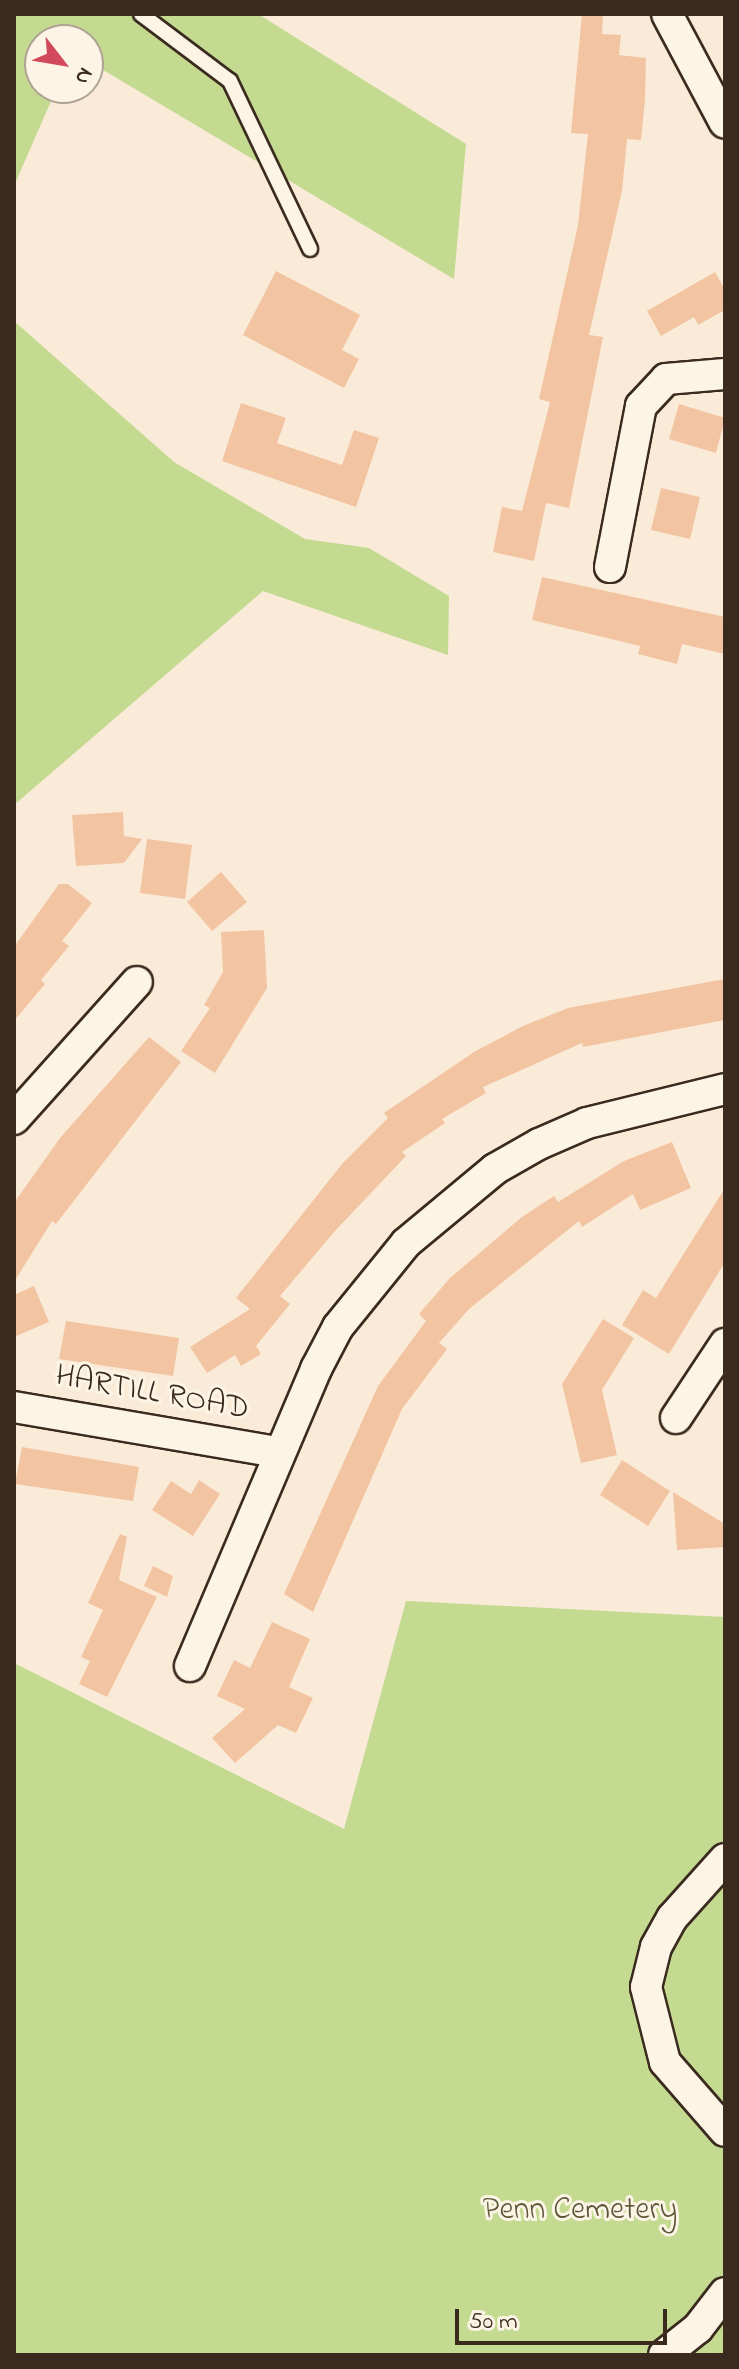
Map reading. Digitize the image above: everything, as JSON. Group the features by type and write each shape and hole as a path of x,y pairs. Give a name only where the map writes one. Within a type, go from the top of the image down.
{"street":[{"path":"667,14 725,123"},
{"path":"610,567 641,406 666,379 725,374"},
{"path":"14,1119 137,982"},
{"path":"190,1666 278,1452 338,1327 371,1281 447,1205 495,1169 587,1123 725,1089"},
{"path":"676,1418 725,1344"},
{"name":"HARTILL ROAD","path":"14,1407 278,1452"},
{"path":"725,1859 672,1918 656,1947 646,1987 665,2062 725,2131"},
{"path":"664,2355 698,2328 725,2293"}],"lane":[{"path":"141,14 230,81 310,249"}],"green space":[{"path":"14,14 258,14 466,144 454,279 104,71 104,24 24,24 24,104 50,104 14,186"},
{"path":"14,321 174,462 305,539 369,548 449,596 448,655 263,591 14,805"},
{"name":"Penn Cemetery","path":"406,1601 725,1617 725,2355 14,2355 14,1663 344,1829"}],"building":[{"path":"582,14 603,14 602,34 621,35 619,55 646,58 645,99 641,140 627,139 622,191 589,335 603,337 569,508 546,503 534,561 493,552 502,507 522,511 550,402 539,399 578,225 588,134 571,133"},
{"path":"276,271 360,315 342,350 359,359 344,388 243,335"},
{"path":"715,272 725,290 725,310 698,325 694,317 661,336 647,311"},
{"path":"241,403 286,418 277,443 342,465 354,430 379,438 356,507 222,461"},
{"path":"679,404 725,418 716,453 669,439"},
{"path":"661,488 700,497 690,539 651,530"},
{"path":"542,577 725,617 725,654 682,644 677,664 638,654 640,646 532,620"},
{"path":"123,812 124,836 142,839 124,863 76,866 72,815"},
{"path":"147,839 192,845 185,899 140,893"},
{"path":"221,872 247,902 212,931 187,902"},
{"path":"59,884 68,884 92,903 62,941 69,946 41,980 45,984 14,1021 14,947"},
{"path":"264,930 267,988 215,1073 181,1051 210,1008 204,1005 223,972 221,932"},
{"path":"725,979 725,1020 583,1047 582,1043 483,1087 486,1093 442,1119 445,1123 402,1152 406,1156 334,1232 280,1296 290,1304 256,1346 261,1354 241,1366 235,1355 207,1373 190,1347 250,1309 236,1298 342,1164 388,1118 384,1113 474,1052 523,1026 568,1008"},
{"path":"149,1037 181,1062 56,1224 52,1221 14,1282 14,1203 60,1138"},
{"path":"672,1142 691,1188 640,1210 633,1194 582,1227 579,1221 469,1309 439,1343 447,1349 402,1409 313,1612 284,1594 378,1386 426,1321 419,1314 450,1278 522,1217 554,1196 558,1202 624,1161"},
{"path":"725,1188 725,1262 669,1354 622,1325 643,1290 656,1298"},
{"path":"34,1286 49,1322 14,1337 14,1295"},
{"path":"603,1319 634,1338 602,1390 617,1455 581,1463 562,1384"},
{"path":"66,1321 179,1338 173,1376 59,1359"},
{"path":"22,1447 139,1467 133,1501 15,1484"},
{"path":"622,1460 670,1491 648,1526 600,1495"},
{"path":"199,1480 220,1494 193,1536 152,1510 171,1481 191,1494"},
{"path":"673,1492 725,1524 725,1547 677,1550"},
{"path":"120,1534 127,1537 119,1580 157,1597 107,1697 79,1684 90,1661 81,1657 103,1610 88,1603"},
{"path":"153,1566 173,1576 167,1597 144,1586"},
{"path":"272,1622 310,1639 289,1687 313,1698 296,1733 278,1725 235,1763 212,1738 245,1709 217,1696 234,1660 250,1668"}]}
